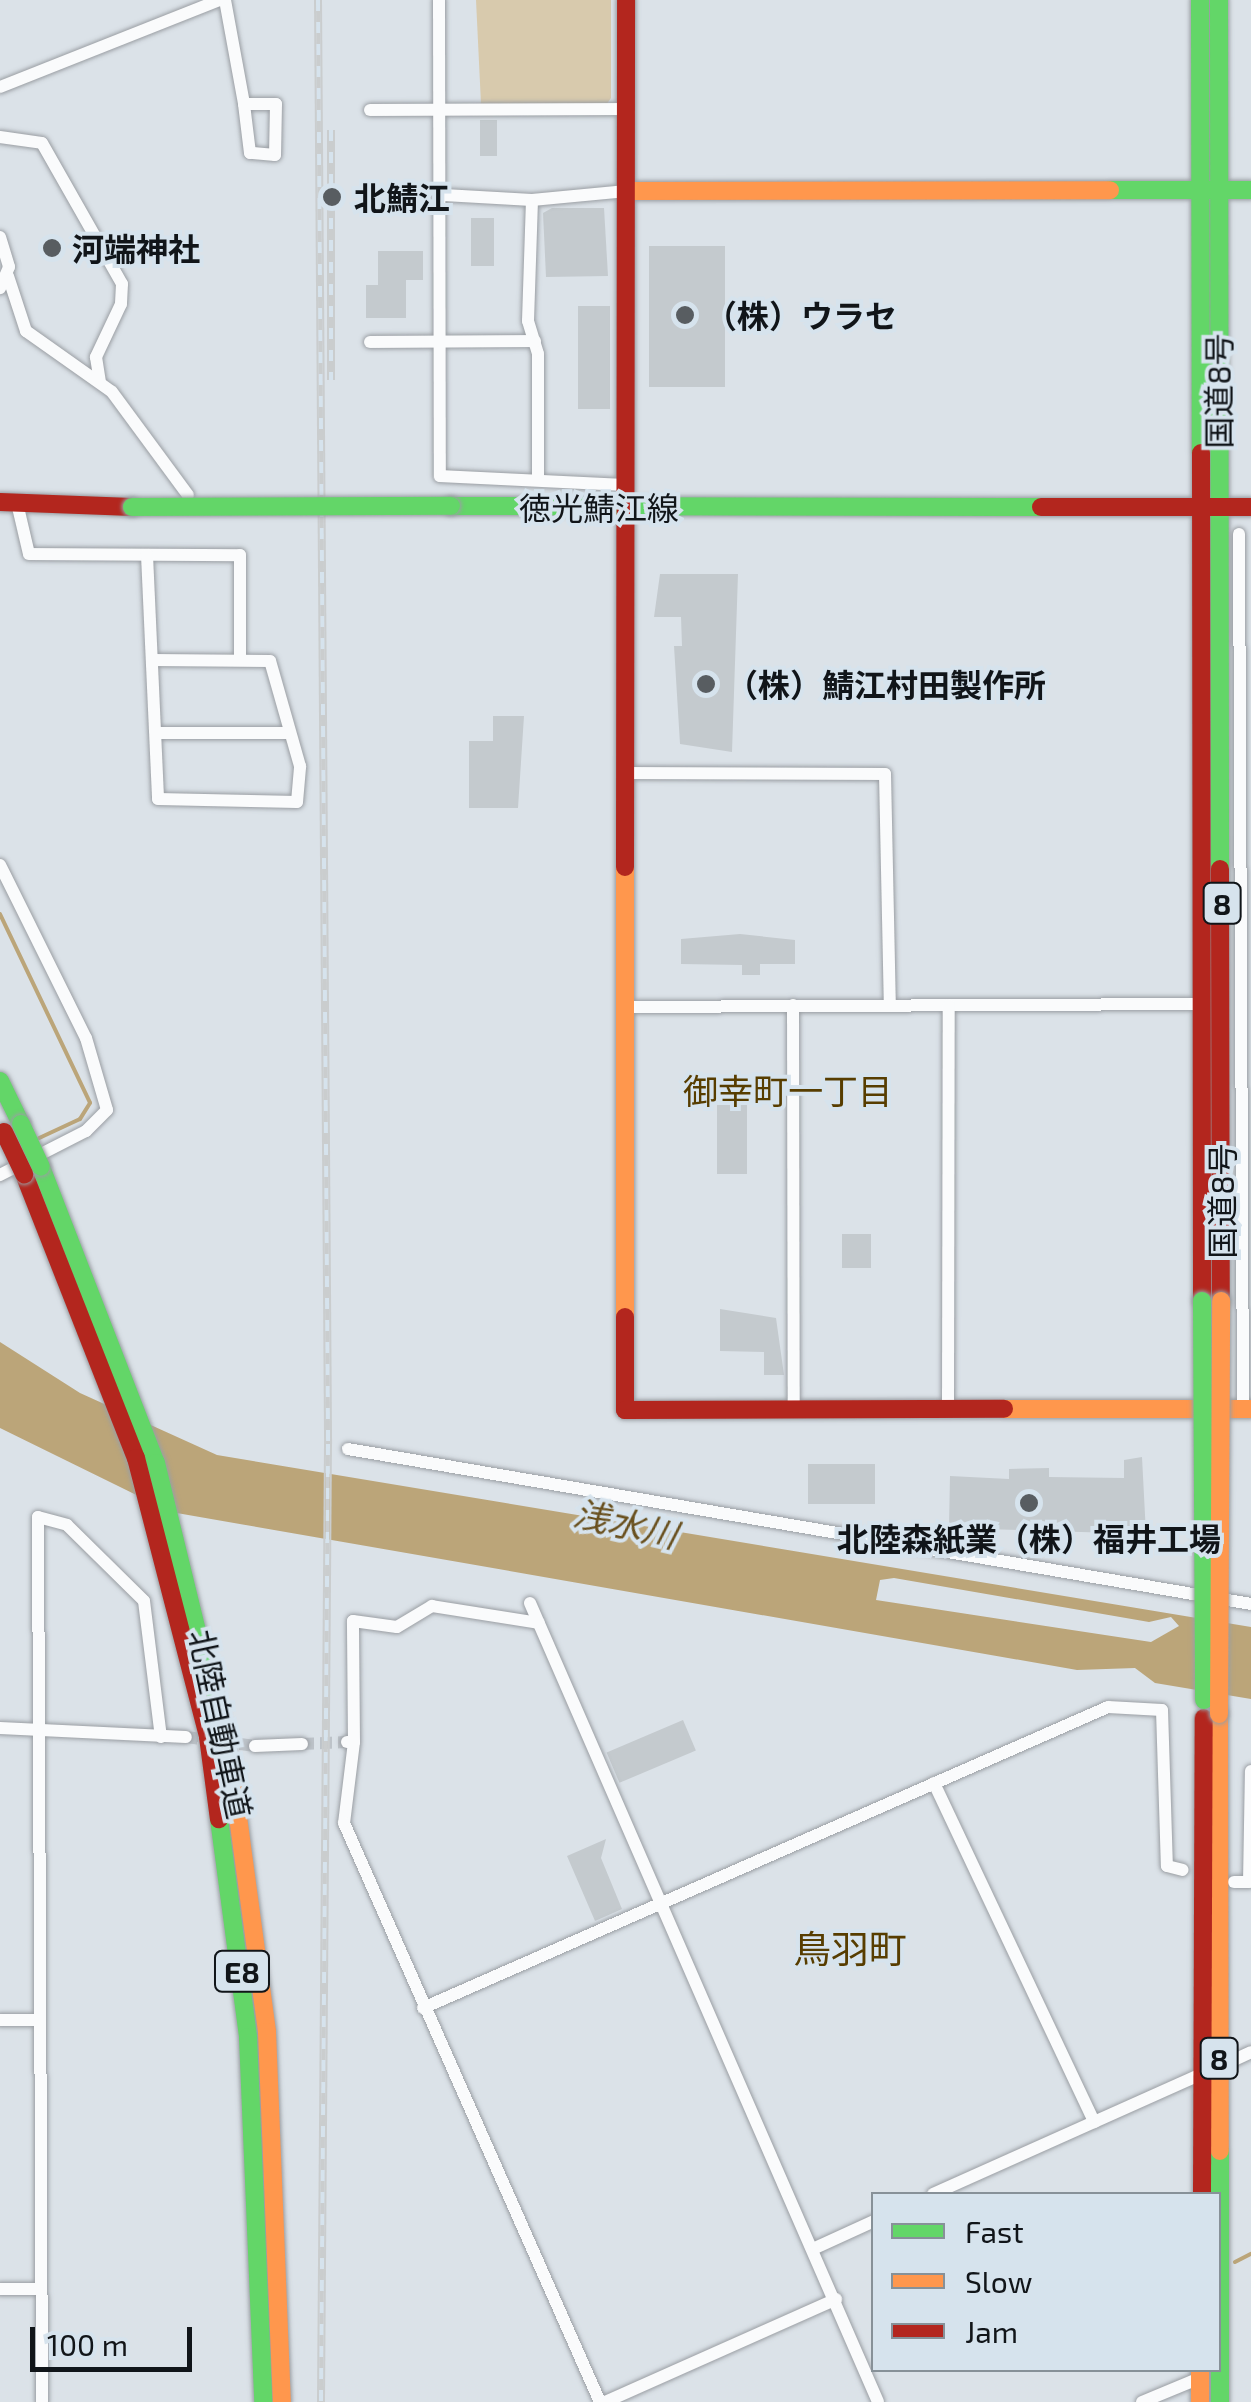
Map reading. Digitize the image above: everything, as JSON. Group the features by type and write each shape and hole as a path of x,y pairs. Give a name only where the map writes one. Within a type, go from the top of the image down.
{"main road":[{"path":"626,0 625,1410 1247,1408"},
{"name":"国道8号","path":"1200,0 1197,1004 1211,1301"},
{"name":"国道8号","path":"1214,2192 1211,1301 1219,550 1219,0"},
{"path":"627,191 1251,190"},
{"name":"徳光鯖江線","path":"9,502 623,508 1251,507"},
{"name":"北陸自動車道","path":"0,1081 8,1126 122,1360 183,1552 227,1736 255,1918 276,2182 282,2402"},
{"name":"北陸自動車道","path":"33,1171 99,1352 163,1548 208,1736 237,1922 258,2182 263,2402"},
{"name":"国道8号","path":"1202,2192 1211,2070"},
{"name":"国道8号","path":"1219,2372 1220,2402"},
{"path":"1200,2374 1200,2402"}],"street":[{"path":"0,88 222,0 250,153 275,155 276,104 244,104"},
{"path":"438,0 445,341 440,476 624,484"},
{"path":"370,110 627,109"},
{"path":"0,137 42,142 122,284 121,304 96,357 100,382"},
{"path":"444,195 532,200 627,191"},
{"path":"532,200 528,321 535,341 538,478"},
{"path":"0,237 4,282 26,330 100,382 188,495"},
{"path":"370,342 535,341"},
{"path":"9,502 29,554 240,555 240,659"},
{"path":"1219,550 1245,533"},
{"path":"1245,533 1247,1408"},
{"path":"147,555 158,799 297,802 300,766 270,660 152,660"},
{"path":"156,733 288,733"},
{"path":"628,773 885,774 890,1004"},
{"path":"0,865 86,1038 107,1110 86,1131 0,1175"},
{"path":"626,1007 1197,1004 1191,1409"},
{"path":"793,1005 794,1408"},
{"path":"948,1410 949,1005"},
{"path":"348,1449 1251,1604"},
{"path":"42,2402 38,1517 66,1524 144,1601 161,1736"},
{"path":"530,1603 666,1902 878,2402"},
{"path":"539,1623 432,1606 397,1627 354,1622 344,1822 423,2008 606,2402 836,2299"},
{"path":"423,2008 1108,1707 1162,1710 1167,1866 1183,1870"},
{"path":"0,1728 186,1737"},
{"path":"255,1746 302,1744"},
{"path":"1234,1882 1249,1882 1251,1772"},
{"path":"934,1783 1094,2122"},
{"path":"0,2020 39,2020"},
{"path":"937,2192 1251,2052"},
{"path":"815,2248 871,2222"},
{"path":"0,2289 41,2289"},
{"path":"1142,2402 1200,2374"}],"shaded area":[{"path":"476,0 611,0 611,98 606,105 481,104"},
{"path":"0,1342 80,1393 217,1455 1251,1627 1251,1699 1155,1683 1135,1668 1077,1670 171,1512 0,1428","holes":["894,1578 1149,1622 1171,1617 1179,1626 1151,1642 876,1600 880,1580"]}],"building":[{"path":"480,120 497,120 497,156 480,156"},
{"path":"552,208 604,208 608,276 546,277 543,213"},
{"path":"471,218 494,218 494,266 471,266"},
{"name":"（株）ウラセ","path":"649,246 725,246 725,387 649,387"},
{"path":"378,251 423,251 423,280 406,280 406,318 366,318 366,285 378,285"},
{"path":"578,306 610,306 610,409 578,409"},
{"name":"（株）鯖江村田製作所","path":"660,574 738,574 732,752 680,744 674,646 682,646 681,617 654,617"},
{"path":"493,716 524,716 518,808 469,808 469,741 493,741"},
{"path":"740,934 795,940 795,964 760,964 760,975 742,975 742,965 681,964 681,939"},
{"path":"717,1105 747,1105 747,1174 717,1174"},
{"path":"842,1234 871,1234 871,1268 842,1268"},
{"path":"720,1309 776,1318 784,1375 764,1375 764,1352 720,1351"},
{"name":"北陸森紙業（株）福井工場","path":"1142,1457 1146,1534 949,1528 950,1476 1009,1479 1009,1469 1049,1468 1049,1477 1124,1478 1124,1460"},
{"path":"808,1464 875,1464 875,1504 808,1504"},
{"path":"683,1720 696,1750 619,1783 607,1752"},
{"path":"606,1839 601,1858 622,1909 595,1921 567,1856"}],"waterway":[{"path":"0,914 90,1103 80,1119 39,1138"},
{"path":"1235,2262 1251,2254"}],"tunnel":[{"path":"186,1737 255,1746"},
{"path":"302,1744 347,1742"}],"railway":[{"path":"318,0 328,1444 321,2402"},
{"path":"331,130 331,380"}],"traffic: fast":[{"path":"1200,0 1201,453"},
{"path":"1219,0 1220,869"},
{"path":"1110,190 1251,190"},
{"path":"451,506 1041,507"},
{"path":"132,507 451,506"},
{"path":"0,1081 21,1124"},
{"path":"21,1124 41,1167"},
{"path":"41,1167 156,1463 233,1780"},
{"path":"1202,1301 1204,1700"},
{"path":"219,1819 248,2037 263,2402"},
{"path":"1220,2151 1220,2192"},
{"path":"1220,2372 1220,2402"}],"traffic: slow":[{"path":"627,191 1110,190"},
{"path":"625,867 625,1317"},
{"path":"1219,1714 1221,1301"},
{"path":"1004,1409 1251,1409"},
{"path":"1219,1714 1220,2151"},
{"path":"233,1780 267,2032 282,2402"},
{"path":"1200,2372 1200,2402"}],"traffic: jam":[{"path":"625,867 626,0"},
{"path":"1201,453 1202,1301"},
{"path":"0,502 132,507"},
{"path":"1041,507 1251,507"},
{"path":"1220,869 1221,1301"},
{"path":"4,1132 24,1174"},
{"path":"24,1174 136,1458 208,1737 219,1819"},
{"path":"625,1317 625,1410 1004,1409"},
{"path":"1202,2192 1204,1718"}],"place":[{"name":"北鯖江","path":"332,197"},
{"name":"河端神社","path":"52,248"},
{"name":"（株）ウラセ","path":"685,315"},
{"name":"（株）鯖江村田製作所","path":"706,684"},
{"name":"北陸森紙業（株）福井工場","path":"1029,1503"}],"district":[{"name":"御幸町一丁目","path":"788,1090"},
{"name":"鳥羽町","path":"850,1949"}],"water label":[{"name":"浅水川","path":"626,1523"}]}
